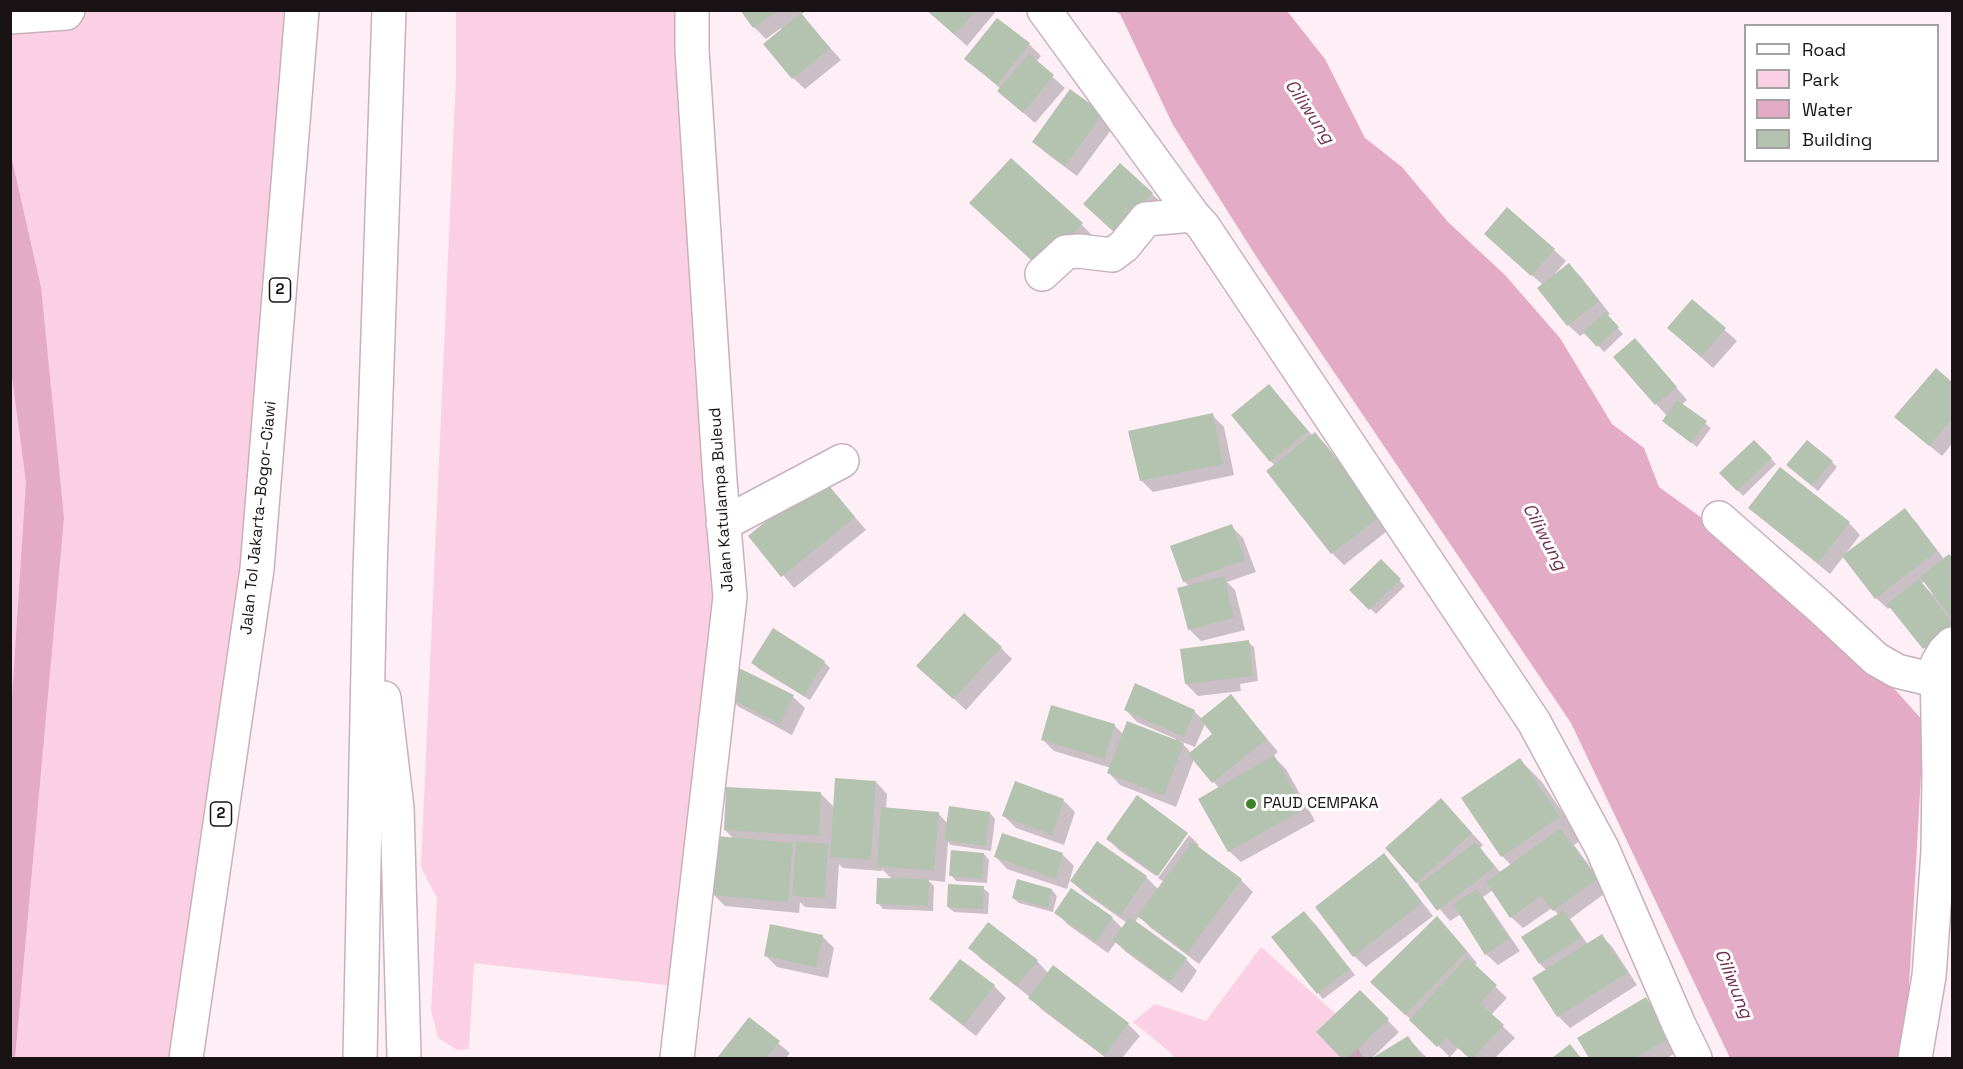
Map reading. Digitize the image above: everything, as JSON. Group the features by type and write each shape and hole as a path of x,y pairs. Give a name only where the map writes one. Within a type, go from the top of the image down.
{"main road":[{"path":"10,17 66,13 68,10"},
{"name":"Jalan Tol Jakarta–Bogor–Ciawi","path":"186,1059 257,569 302,10"},
{"path":"360,1059 370,571 389,10"},
{"name":"Jalan Katulampa Buleud","path":"677,1059 730,597 723,524 692,50 692,10"},
{"path":"1044,10 1203,226 1534,722 1602,848 1678,1025 1695,1059"},
{"path":"1042,274 1066,252 1079,251 1112,255 1124,246 1146,219 1193,215"},
{"path":"723,524 842,461"},
{"path":"1719,518 1818,604 1876,659 1897,671 1937,680"},
{"path":"370,571 397,808 404,1057"},
{"path":"1915,1059 1929,976 1938,852 1937,664 1944,652 1953,644"}],"green space":[{"path":"68,10 302,11 257,569 186,1058 15,1058 41,287 11,155 10,17"},
{"path":"456,11 698,11 736,519 691,988 474,963 469,1049 457,1050 438,1038 431,1010 437,898 421,867 456,76"},
{"path":"11,362 27,482 11,728"},
{"path":"1261,947 1347,1024 1363,1058 1174,1058 1170,1052 1133,1022 1155,1004 1206,1021"}],"water":[{"name":"Ciliwung","path":"1114,11 1287,11 1325,59 1365,138 1402,167 1448,222 1505,275 1560,338 1612,424 1644,448 1659,487 1749,552 1856,646 1924,722 1905,1058 1730,1058 1571,723 1261,264 1173,125 1120,14"},
{"path":"11,155 41,287 64,518 15,1058 10,1058 10,728 26,482 10,362"}],"building":[{"path":"740,10 779,10 753,28"},
{"path":"926,10 976,10 955,35"},
{"path":"801,13 830,48 792,79 763,44"},
{"path":"997,18 1030,43 997,85 964,59"},
{"path":"1029,54 1054,75 1023,113 997,91"},
{"path":"1070,89 1103,113 1065,166 1032,142"},
{"path":"1011,158 1083,223 1041,269 969,203"},
{"path":"1120,163 1153,193 1115,233 1083,204"},
{"path":"1507,207 1555,249 1531,276 1484,234"},
{"path":"1569,263 1599,301 1567,326 1537,288"},
{"path":"1692,299 1726,328 1701,357 1667,328"},
{"path":"1605,312 1619,327 1597,347 1583,332"},
{"path":"1635,338 1677,387 1655,405 1613,357"},
{"path":"1936,368 1952,382 1952,419 1929,446 1894,417"},
{"path":"1269,384 1308,431 1270,462 1231,415"},
{"path":"1677,400 1707,421 1691,443 1662,421"},
{"path":"1213,413 1223,464 1140,481 1128,431"},
{"path":"1315,432 1381,516 1331,554 1266,471"},
{"path":"1754,440 1772,458 1737,491 1719,473"},
{"path":"1807,440 1833,461 1812,486 1786,465"},
{"path":"1780,467 1850,522 1818,563 1748,508"},
{"path":"821,476 855,517 781,577 748,536"},
{"path":"1905,508 1937,551 1875,599 1842,556"},
{"path":"1232,524 1245,560 1183,582 1170,546"},
{"path":"1949,554 1952,558 1952,619 1920,577"},
{"path":"1381,559 1401,579 1369,610 1349,590"},
{"path":"1224,576 1234,618 1188,630 1177,588"},
{"path":"1919,579 1952,622 1952,626 1923,649 1887,604"},
{"path":"964,613 1002,647 953,699 916,666"},
{"path":"773,628 825,661 804,696 751,663"},
{"path":"1249,640 1253,676 1185,684 1180,649"},
{"path":"739,668 794,695 780,724 725,696"},
{"path":"1135,683 1195,710 1184,737 1124,710"},
{"path":"1231,694 1267,739 1212,783 1188,754 1212,734 1200,719"},
{"path":"1051,705 1115,724 1105,759 1041,740"},
{"path":"1127,721 1184,743 1164,796 1107,773"},
{"name":"PAUD CEMPAKA","path":"1274,755 1304,809 1228,852 1198,799"},
{"path":"1520,758 1560,817 1501,857 1461,798"},
{"path":"835,778 876,781 871,860 830,857"},
{"path":"1015,781 1064,799 1052,835 1002,816"},
{"path":"726,787 821,792 819,836 724,830"},
{"path":"1137,795 1188,833 1158,876 1106,839"},
{"path":"1441,798 1472,833 1416,883 1385,848"},
{"path":"949,806 990,812 985,846 944,840"},
{"path":"881,807 939,812 934,871 877,866"},
{"path":"1560,828 1597,879 1553,911 1541,896 1510,918 1486,882"},
{"path":"1002,833 1063,853 1056,879 994,857"},
{"path":"716,836 793,843 788,902 711,895"},
{"path":"796,841 828,844 825,898 792,896"},
{"path":"1097,841 1147,876 1120,916 1070,881"},
{"path":"1192,842 1242,879 1187,953 1137,916"},
{"path":"1476,842 1495,867 1437,911 1418,885"},
{"path":"951,850 984,853 982,879 949,876"},
{"path":"1384,853 1422,903 1353,957 1315,907"},
{"path":"877,878 929,879 928,906 876,904"},
{"path":"1017,879 1052,889 1048,908 1012,898"},
{"path":"948,884 984,886 983,909 947,907"},
{"path":"1071,888 1113,917 1096,942 1054,913"},
{"path":"1477,889 1509,939 1485,955 1453,904"},
{"path":"1564,910 1581,938 1539,964 1521,937"},
{"path":"1304,911 1350,969 1317,994 1271,937"},
{"path":"1437,916 1467,951 1405,1015 1370,982"},
{"path":"1130,917 1187,958 1170,982 1112,940"},
{"path":"988,922 1038,960 1017,986 968,948"},
{"path":"770,924 823,935 816,967 764,956"},
{"path":"1602,934 1627,973 1557,1017 1532,978"},
{"path":"1467,957 1497,985 1480,1003 1504,1025 1473,1058 1469,1058 1446,1037 1437,1047 1409,1020"},
{"path":"960,959 995,985 964,1025 929,999"},
{"path":"1053,965 1129,1023 1104,1056 1028,998"},
{"path":"1360,990 1389,1019 1348,1058 1341,1058 1316,1032"},
{"path":"1646,997 1670,1038 1635,1058 1589,1058 1577,1038"},
{"path":"749,1017 780,1041 766,1058 717,1058"},
{"path":"1408,1036 1423,1058 1372,1058"},
{"path":"1570,1044 1581,1058 1552,1058"}],"place":[{"name":"PAUD CEMPAKA","path":"1251,804"}]}
